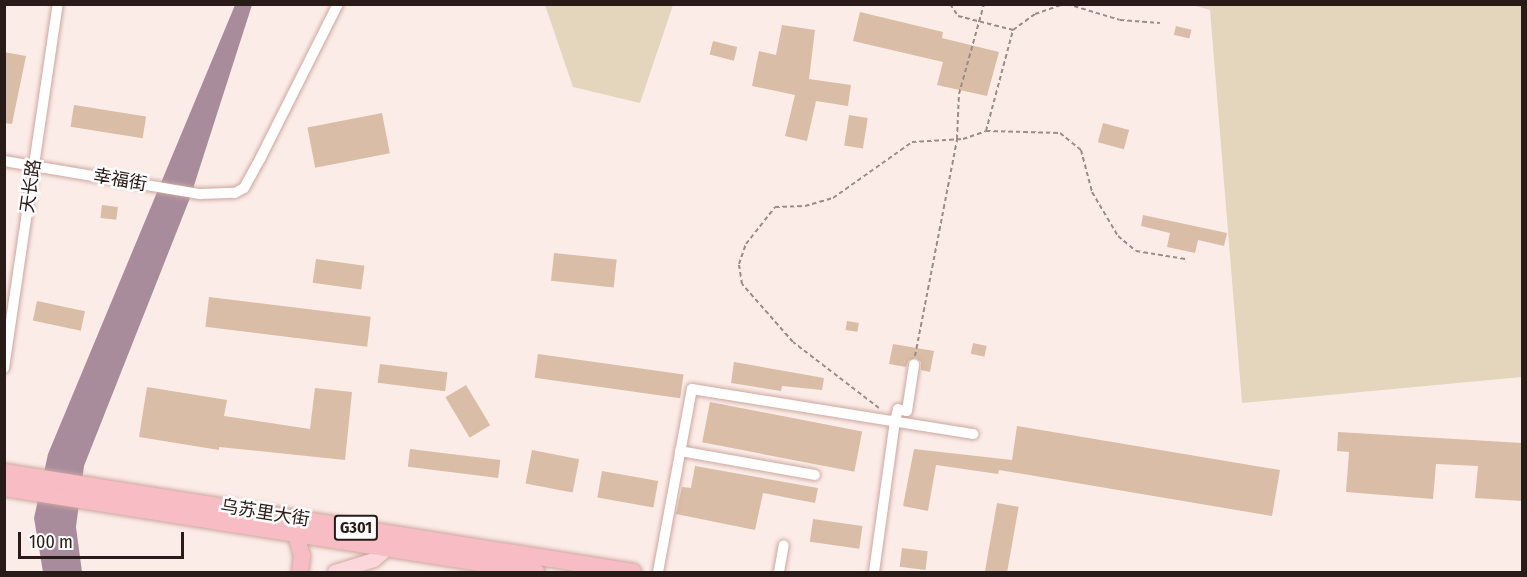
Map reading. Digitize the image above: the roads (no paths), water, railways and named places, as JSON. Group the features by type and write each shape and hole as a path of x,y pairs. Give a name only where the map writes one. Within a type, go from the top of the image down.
{"highway":[{"name":"乌苏里大街","path":"4,472 38,485 399,534 633,573"},
{"name":"乌苏里大街","path":"4,488 38,485"},
{"name":"乌苏里大街","path":"78,491 296,534 536,573"},
{"path":"296,534 302,556 300,573"}],"main road":[{"path":"335,573 366,564 389,549 399,534"}],"street":[{"name":"天长路","path":"4,368 58,4"},
{"name":"幸福街","path":"4,161 200,194 235,193 244,188 260,159 338,4"},
{"path":"874,573 895,421 898,409 907,411 914,364"},
{"path":"658,573 692,389 973,434"},
{"path":"680,451 815,475"},
{"path":"779,573 784,545"}]}
